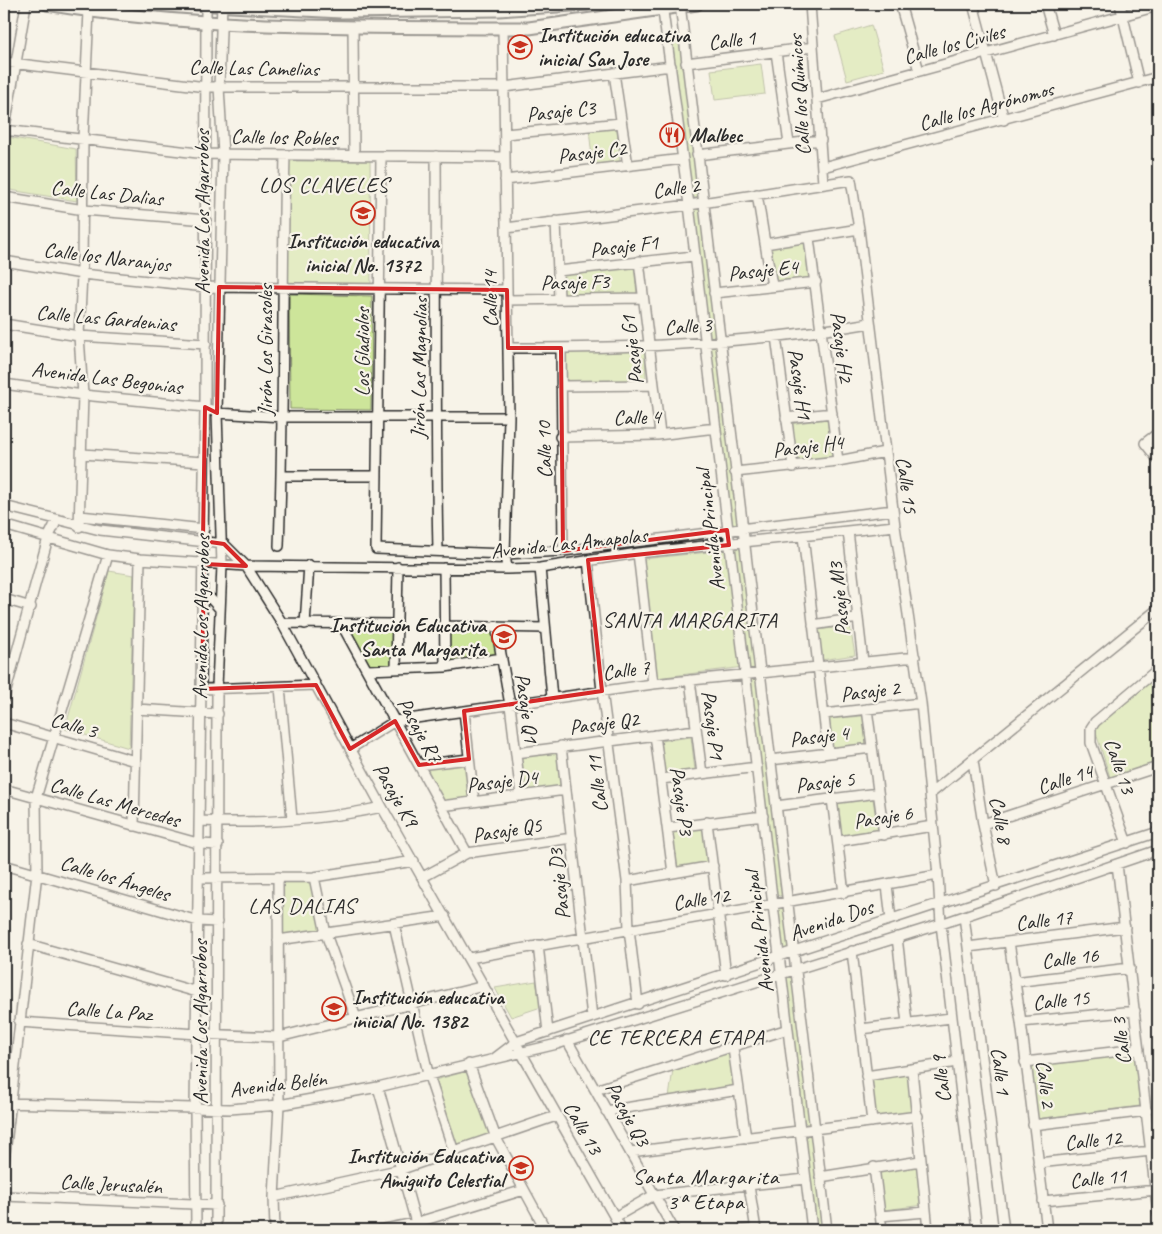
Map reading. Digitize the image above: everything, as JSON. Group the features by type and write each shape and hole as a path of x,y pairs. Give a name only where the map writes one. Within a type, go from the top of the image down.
{"main road":[{"path":"47,4 89,11 222,23 354,27 503,28 529,28 662,7 697,4"},
{"path":"203,4 341,8 499,7 587,4"}],"street":[{"path":"4,131 26,4"},
{"name":"Avenida Los Algarrobos","path":"196,1230 195,1108 198,1034 206,344 206,22 203,4"},
{"name":"Calle los Químicos","path":"810,4 823,183"},
{"path":"900,4 920,71"},
{"path":"973,4 1004,120"},
{"path":"1045,4 1054,35"},
{"path":"1120,4 1139,83"},
{"name":"Avenida Los Algarrobos","path":"216,1230 218,1108 216,1035 218,878 217,687 222,565 217,413 223,154 219,87 222,5"},
{"name":"Avenida Principal","path":"680,5 827,1230"},
{"name":"Calle los Civiles","path":"816,99 1158,6"},
{"name":"Avenida Principal","path":"662,7 689,205 812,1230"},
{"path":"79,526 83,395 79,336 84,210 83,139 89,11"},
{"path":"354,27 354,155"},
{"name":"Calle 14","path":"503,28 509,417 505,554 507,569"},
{"name":"Calle 1","path":"686,63 813,46"},
{"path":"776,52 789,144"},
{"name":"Calle Las Camelias","path":"4,62 16,65 206,87 504,87"},
{"path":"504,87 671,66"},
{"path":"614,73 628,166"},
{"name":"Calle los Agrónomos","path":"822,167 1158,78"},
{"name":"Pasaje C3","path":"505,134 622,123"},
{"name":"Calle los Robles","path":"4,131 206,154 505,157"},
{"path":"697,155 821,140"},
{"name":"Jirón Los Girasoles","path":"279,546 283,417 282,288 285,154"},
{"name":"Los Gladiolos","path":"376,549 381,156"},
{"name":"Jirón Las Magnolias","path":"436,156 437,289 435,418 438,551"},
{"name":"Pasaje C2","path":"506,180 683,159"},
{"name":"Calle 2","path":"506,228 689,205 850,180"},
{"name":"Calle 15","path":"850,180 859,229 885,452 921,703 941,924"},
{"path":"757,194 772,286"},
{"name":"Calle Las Dalias","path":"4,197 84,210 206,220"},
{"path":"556,221 559,299"},
{"path":"765,244 859,229"},
{"name":"Pasaje H2","path":"810,238 838,461"},
{"name":"Pasaje F1","path":"558,271 694,256"},
{"name":"Calle los Naranjos","path":"4,261 82,274 206,287 507,290"},
{"name":"Pasaje G1","path":"639,261 660,434"},
{"name":"Pasaje E4","path":"714,293 816,282"},
{"name":"Pasaje F3","path":"507,300 643,298"},
{"name":"Calle 3","path":"508,348 649,346 719,341 823,331 870,322"},
{"name":"Calle Las Gardenias","path":"4,324 79,336 206,344"},
{"name":"Pasaje H1","path":"776,336 793,466"},
{"name":"Calle 10","path":"561,348 560,437 563,551"},
{"name":"Avenida Las Begonias","path":"4,384 83,395 205,407 217,413 283,417 509,417"},
{"path":"561,386 653,385"},
{"path":"786,418 832,413"},
{"name":"Calle 4","path":"560,437 660,434 716,428"},
{"path":"1157,456 1145,443 1158,433"},
{"name":"Pasaje H4","path":"735,472 838,461 885,452"},
{"path":"82,454 204,462"},
{"path":"281,476 377,476"},
{"path":"4,506 79,526 118,533 220,543 224,544 246,566"},
{"name":"Avenida Las Amapolas","path":"376,549 505,554 563,551 893,510"},
{"path":"80,516 204,529"},
{"path":"4,698 31,607 48,538 57,520"},
{"name":"Avenida Las Amapolas","path":"4,525 108,555 140,559 246,566 507,569 540,568 638,554 895,526"},
{"name":"Pasaje M3","path":"848,531 863,662"},
{"path":"802,536 828,752"},
{"path":"638,554 653,684"},
{"path":"4,1162 8,1103 37,873 36,798 108,555"},
{"path":"134,826 140,559"},
{"name":"Calle 11","path":"588,560 602,691 610,740 627,881 629,928 638,1004"},
{"name":"Pasaje K9","path":"246,566 282,623 382,807 516,1042"},
{"path":"305,624 309,566"},
{"path":"396,669 398,567"},
{"path":"444,568 445,667"},
{"path":"540,568 552,698"},
{"path":"203,598 210,598 220,609"},
{"path":"4,599 31,607"},
{"path":"930,794 1158,609"},
{"path":"813,625 858,618"},
{"path":"282,623 397,624"},
{"name":"Pasaje R7","path":"342,625 467,853"},
{"path":"445,626 545,628"},
{"name":"Pasaje Q1","path":"496,626 510,705 522,796"},
{"name":"Calle 7","path":"350,748 395,722 653,684 915,657"},
{"path":"367,670 445,667 502,658"},
{"path":"4,660 14,663"},
{"name":"Calle 13","path":"1128,843 1092,743 1091,728 1094,722 1158,670"},
{"name":"Pasaje P1","path":"690,680 702,774"},
{"path":"202,689 316,685"},
{"path":"280,687 292,820"},
{"name":"Pasaje 2","path":"824,714 921,703"},
{"path":"136,709 218,714"},
{"name":"Pasaje 5","path":"867,709 884,835"},
{"path":"464,712 474,802"},
{"name":"Calle 3","path":"4,723 135,761"},
{"name":"Pasaje Q2","path":"516,753 696,730"},
{"name":"Pasaje P3","path":"655,735 674,873"},
{"name":"Pasaje D3","path":"561,746 592,1017"},
{"name":"Pasaje 4","path":"770,760 872,748"},
{"path":"419,765 470,759"},
{"name":"Calle 8","path":"973,761 982,824 996,886"},
{"path":"661,779 757,767"},
{"name":"Calle 14","path":"982,824 1158,767"},
{"name":"Calle Las Mercedes","path":"4,789 200,844 218,845"},
{"name":"Pasaje D4","path":"441,806 566,790"},
{"name":"Pasaje 5","path":"776,806 878,793"},
{"path":"832,799 844,893"},
{"path":"201,821 292,820 351,814 382,807"},
{"path":"668,828 762,816"},
{"path":"707,822 726,975"},
{"name":"Pasaje 6","path":"839,842 933,826"},
{"name":"Avenida Dos","path":"516,1042 638,1004 1158,832"},
{"name":"Pasaje Q5","path":"423,876 467,853 572,838"},
{"name":"Avenida Dos","path":"522,1053 941,924 1158,850"},
{"path":"199,878 314,877 414,861"},
{"name":"Calle 3","path":"1117,864 1158,1214"},
{"name":"Calle los Ángeles","path":"4,865 198,921 217,922"},
{"path":"627,881 713,866"},
{"name":"Calle 12","path":"469,958 629,928 844,893 938,875"},
{"path":"275,1230 274,1197 279,1105 278,877"},
{"path":"314,877 326,934 356,1018"},
{"path":"888,885 891,919"},
{"path":"278,940 445,916"},
{"name":"Calle 1","path":"964,916 1004,1230"},
{"path":"394,924 428,1073 454,1152"},
{"name":"Calle 9","path":"941,924 977,1230"},
{"name":"Calle 17","path":"968,947 1125,927"},
{"path":"897,937 907,1023"},
{"name":"Calle 2","path":"1009,942 1047,1230"},
{"path":"28,944 197,992"},
{"path":"538,945 548,1032"},
{"path":"852,951 872,1122"},
{"name":"Calle 16","path":"1014,982 1130,968"},
{"name":"Calle La Paz","path":"19,1022 198,1034 279,1037 484,986"},
{"name":"Calle 15","path":"1021,1022 1135,1010"},
{"path":"861,1029 952,1018"},
{"path":"595,1090 733,1048 788,1029"},
{"name":"Pasaje Q3","path":"567,1040 674,1230"},
{"name":"Calle 13","path":"516,1042 556,1116 622,1230"},
{"name":"Avenida Belén","path":"492,1059 516,1042"},
{"path":"733,1048 746,1138"},
{"path":"1025,1062 1139,1049"},
{"name":"Avenida Belén","path":"8,1103 195,1108 279,1105 378,1087 428,1073 522,1053"},
{"path":"866,1076 957,1062"},
{"path":"469,1064 496,1138 546,1230"},
{"path":"912,1070 928,1230"},
{"path":"378,1087 417,1227"},
{"path":"606,1110 739,1090"},
{"path":"1033,1125 1147,1111"},
{"path":"274,1197 402,1169 556,1116"},
{"path":"630,1152 918,1116"},
{"name":"Calle 12","path":"1038,1163 1151,1151"},
{"path":"820,1177 920,1160"},
{"path":"874,1167 882,1230"},
{"path":"614,1217 654,1195 806,1179"},
{"path":"742,1230 756,1230 749,1186"},
{"path":"380,1230 417,1227 524,1190"},
{"name":"Calle 11","path":"1043,1201 1156,1190"},
{"name":"Calle Jerusalén","path":"4,1196 217,1206"},
{"path":"880,1216 926,1212"}],"highlighted area":[{"path":"219,287 507,290 508,348 561,348 563,551 727,530 729,545 588,560 602,691 464,711 469,759 419,765 395,721 350,749 316,685 202,689 204,564 246,566 224,544 203,541 205,407 217,413"}],"green space":[{"path":"871,25 884,70 847,80 835,36"},
{"path":"676,34 679,38 699,195 696,198 690,195 672,38 672,35"},
{"path":"761,64 765,94 715,100 711,70"},
{"path":"617,128 620,163 593,167 589,129"},
{"path":"7,137 76,149 77,201 4,189"},
{"path":"289,161 370,161 371,284 288,284"},
{"path":"693,209 701,209 715,334 711,338 708,336"},
{"path":"806,242 812,280 774,284 770,246"},
{"path":"634,266 637,294 564,296 563,275"},
{"path":"289,294 372,296 371,410 290,409"},
{"path":"716,345 738,521 735,525 732,524 709,346"},
{"path":"643,351 645,353 646,379 644,381 563,382 564,352"},
{"path":"827,419 832,456 795,462 790,424"},
{"path":"737,548 741,550 756,667 753,670 748,670 734,550"},
{"path":"728,550 744,667 656,678 643,559"},
{"path":"109,571 134,575 129,748 65,729"},
{"path":"850,626 855,655 821,660 817,630"},
{"path":"392,628 393,666 367,667 350,631"},
{"path":"448,629 494,629 498,654 449,661"},
{"path":"1156,676 1158,677 1158,765 1113,780 1110,777 1096,733 1097,725"},
{"path":"750,678 757,679 783,894 780,896 776,895"},
{"path":"863,716 866,744 830,748 827,719"},
{"path":"691,737 695,771 665,775 661,741"},
{"path":"555,752 557,754 560,786 557,789 525,793 521,756"},
{"path":"466,763 470,798 443,803 426,768"},
{"path":"873,799 878,832 841,838 836,803"},
{"path":"705,828 708,864 674,868 672,830"},
{"path":"281,881 311,881 321,929 283,934"},
{"path":"785,907 789,947 784,950 782,948 777,908"},
{"path":"786,975 793,976 810,1122 807,1124 803,1121"},
{"path":"536,981 541,1007 511,1017 495,988"},
{"path":"732,1050 737,1089 669,1098 673,1069"},
{"path":"1134,1050 1140,1106 1036,1119 1032,1063"},
{"path":"468,1071 491,1135 457,1145 435,1080"},
{"path":"910,1072 915,1114 874,1120 869,1078"},
{"path":"806,1135 812,1136 824,1230 815,1230 804,1138"},
{"path":"919,1163 924,1205 883,1210 879,1169"}],"place":[{"name":"Institución educativa inicial San Jose","path":"520,47"},
{"name":"Malbec","path":"672,135"},
{"name":"Institución educativa inicial No. 1372","path":"363,213"},
{"name":"Institución Educativa Santa Margarita","path":"504,637"},
{"name":"Institución educativa inicial No. 1382","path":"334,1009"},
{"name":"Institución Educativa Amiguito Celestial","path":"521,1168"}],"district":[{"name":"LOS CLAVELES","path":"324,185"},
{"name":"SANTA MARGARITA","path":"690,620"},
{"name":"LAS DALIAS","path":"302,906"},
{"name":"CE TERCERA ETAPA","path":"676,1037"},
{"name":"Santa Margarita 3ª Etapa","path":"706,1190"}]}
